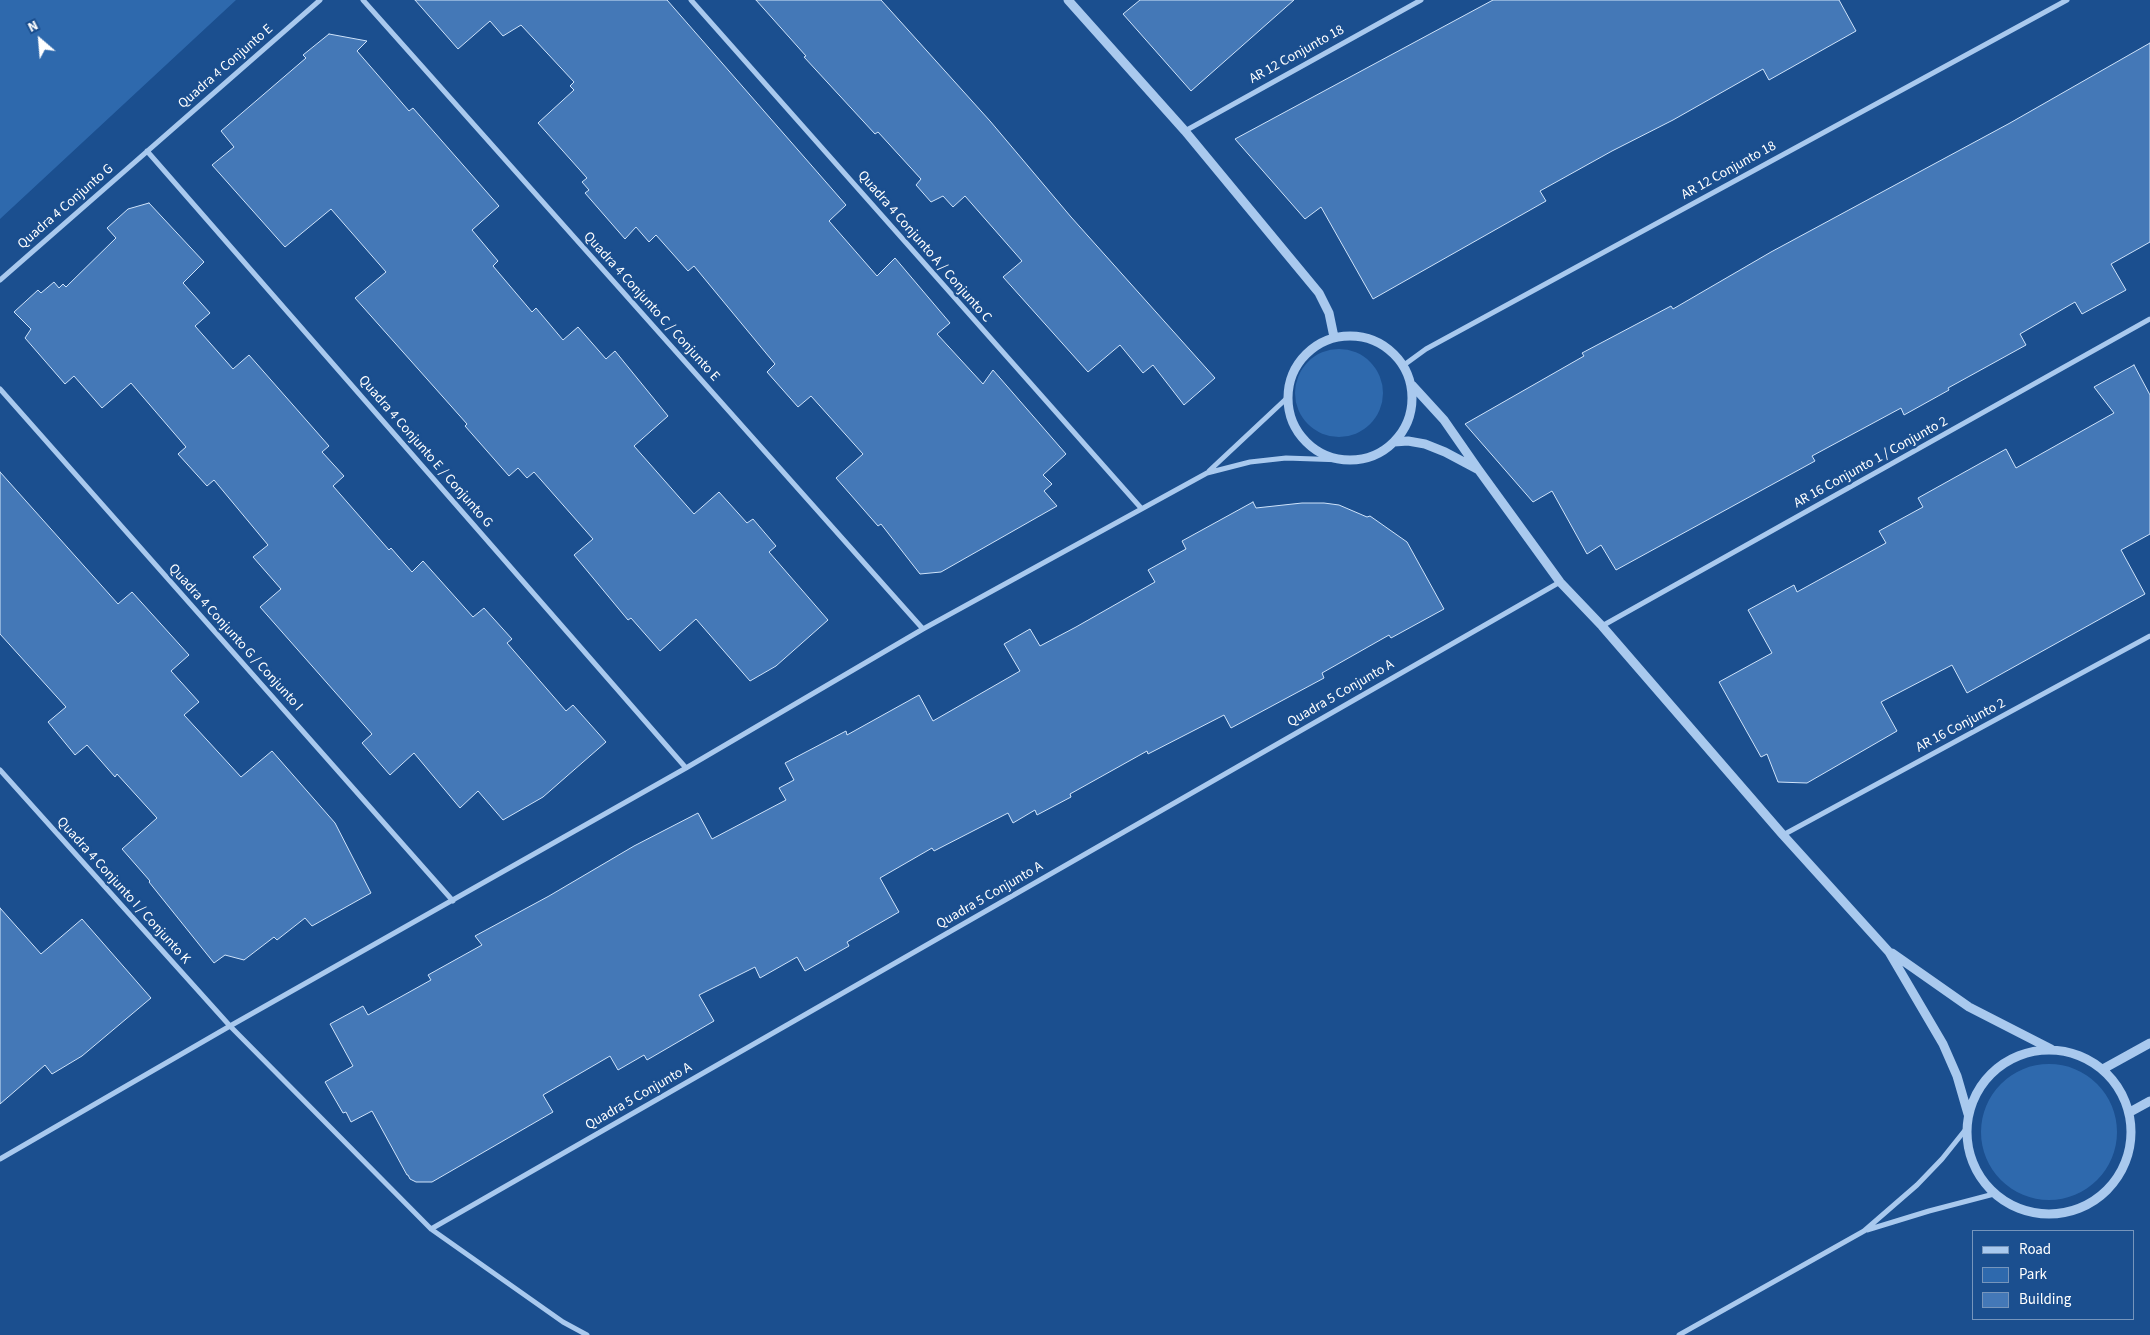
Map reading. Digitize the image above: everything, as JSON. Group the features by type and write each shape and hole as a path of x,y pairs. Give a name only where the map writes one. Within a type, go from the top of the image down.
{"street":[{"name":"Quadra 4 Conjunto E","path":"147,151 320,0"},
{"name":"Quadra 4 Conjunto C / Conjunto E","path":"363,0 923,629"},
{"name":"Quadra 4 Conjunto A / Conjunto C","path":"691,0 1140,508"},
{"path":"1068,0 1185,131 1319,293 1330,313 1334,337"},
{"name":"AR 12 Conjunto 18","path":"1185,131 1421,0"},
{"name":"AR 12 Conjunto 18","path":"1404,365 1435,344 2067,0"},
{"name":"Quadra 4 Conjunto G","path":"0,280 147,151"},
{"name":"Quadra 4 Conjunto E / Conjunto G","path":"147,151 686,768"},
{"name":"AR 16 Conjunto 1 / Conjunto 2","path":"1602,626 2150,319"},
{"path":"0,1150 3,1158 230,1026 686,768 923,629 1140,508 1207,473 1250,462 1286,458 1343,460 1360,460 1376,454 1394,442 1406,426 1413,406 1412,385 1404,365 1391,350 1374,339 1354,335 1334,337 1315,346 1300,360 1291,378 1288,398 1291,418 1300,436 1312,448 1343,460"},
{"path":"1412,385 1444,420 1560,582 1602,626 1783,835 1890,952 1943,1044 1957,1076 1968,1114"},
{"name":"Quadra 4 Conjunto G / Conjunto I","path":"0,389 453,901"},
{"path":"1207,473 1288,398"},
{"path":"1394,442 1425,444 1445,452 1478,470"},
{"name":"Quadra 5 Conjunto A","path":"431,1229 1560,582"},
{"name":"AR 16 Conjunto 2","path":"1783,835 2150,636"},
{"name":"Quadra 4 Conjunto I / Conjunto K","path":"0,770 230,1026 431,1229 563,1322 588,1335"},
{"path":"1890,952 1969,1006 2052,1049 2079,1054 2104,1069 2120,1088 2130,1112 2132,1142 2123,1170 2105,1194 2079,1210 2049,1215 2020,1210 1994,1194 1982,1181 1973,1165 1967,1147 1966,1129 1968,1114 1979,1088 1998,1067 2023,1054 2052,1049"},
{"path":"2104,1069 2150,1043"},
{"path":"2130,1112 2150,1101"},
{"path":"1679,1335 1864,1231 1917,1185 1942,1159 1966,1129"},
{"path":"1864,1231 1994,1194"}],"green space":[{"path":"0,0 236,0 0,219"},
{"path":"1339,349 1356,353 1370,362 1379,376 1383,393 1379,410 1370,424 1356,433 1339,437 1322,433 1308,424 1299,410 1295,393 1299,376 1308,362 1322,353"},
{"path":"2049,1064 2075,1069 2087,1075 2097,1084 2106,1094 2112,1106 2117,1132 2112,1158 2106,1170 2097,1180 2087,1189 2075,1195 2049,1200 2023,1195 2011,1189 2001,1180 1992,1170 1986,1158 1981,1132 1986,1106 1992,1094 2001,1084 2011,1075 2023,1069"}],"building":[{"path":"415,0 667,0 846,205 829,221 877,276 895,258 950,323 937,334 983,384 993,370 1066,454 1043,475 1052,484 1044,491 1057,506 941,572 920,574 881,524 878,526 836,478 863,454 811,396 798,407 767,372 775,364 694,266 688,271 656,235 649,242 636,227 625,239 585,193 589,190 582,182 587,178 538,123 574,90 570,86 574,82 521,25 503,36 490,21 458,49"},
{"path":"756,0 881,0 990,121 1071,217 1215,378 1184,405 1153,365 1143,373 1120,345 1088,372 1003,277 1022,261 965,196 953,207 943,196 931,202 916,185 921,179 878,132 875,134 804,57 806,56"},
{"path":"1140,0 1294,0 1191,91 1123,14"},
{"path":"1493,0 1839,0 1856,31 1769,80 1763,69 1673,120 1612,151 1540,191 1546,201 1373,299 1321,207 1305,219 1235,139"},
{"path":"329,34 367,41 357,51 409,111 413,108 499,206 472,230 498,261 493,266 532,312 536,308 563,340 578,327 606,359 615,351 668,416 634,446 694,514 719,492 747,523 753,519 776,546 769,552 828,620 776,666 750,681 696,619 660,651 631,618 628,620 574,555 593,539 534,472 527,478 518,468 509,476 465,426 467,424 355,298 386,272 331,209 285,247 212,165 234,147 221,131 306,58 303,55"},
{"path":"2150,43 2150,242 2111,264 2126,290 2082,314 2075,302 2020,334 2026,345 1948,388 1949,390 1904,415 1901,408 1812,456 1815,461 1616,570 1601,545 1587,554 1552,491 1533,502 1465,424 1584,356 1582,353 1671,306 1673,309 1771,252 2010,123"},
{"path":"149,203 204,262 183,283 210,313 195,326 233,369 249,355 329,446 322,452 344,476 333,486 389,550 391,548 412,572 423,561 473,617 484,608 512,639 507,643 566,711 573,705 606,742 543,797 503,820 478,791 460,808 414,753 390,775 362,743 372,734 260,607 281,589 253,557 268,545 214,480 207,486 178,454 186,447 131,383 102,408 74,376 65,384 25,338 31,329 14,312 38,290 41,293 54,282 59,288 63,284 66,287 116,238 107,228 128,209"},
{"path":"2134,365 2150,395 2150,534 2121,550 2145,594 1967,693 1952,665 1881,702 1897,731 1807,783 1778,782 1767,754 1761,757 1719,682 1772,653 1748,610 1794,585 1797,592 1886,543 1879,531 1923,507 1918,498 2006,449 2016,468 2114,413 2094,387"},
{"path":"0,472 118,604 132,592 189,655 171,671 199,702 184,715 241,777 272,751 335,823 371,893 312,926 305,918 277,940 274,937 244,960 225,955 214,963 150,881 122,849 157,818 117,774 115,777 87,745 75,755 48,722 66,707 0,634"},
{"path":"1253,502 1256,508 1302,503 1324,503 1339,505 1367,517 1370,516 1407,542 1444,609 1391,638 1389,635 1322,673 1324,678 1231,728 1224,715 1148,754 1147,751 1070,794 1071,797 1037,815 1035,810 1013,823 1008,813 934,851 932,848 880,878 899,912 847,942 849,946 805,971 797,957 760,978 755,967 699,995 714,1021 647,1060 644,1055 618,1070 610,1056 543,1095 553,1112 432,1182 416,1182 410,1179 372,1111 351,1122 346,1112 343,1113 325,1082 353,1066 330,1024 363,1006 368,1015 431,980 428,975 482,945 475,936 549,896 634,846 698,813 712,839 786,800 779,788 794,780 785,763 846,731 847,735 919,695 933,721 1020,671 1004,644 1030,629 1040,646 1155,582 1148,570 1186,549 1182,541"},
{"path":"0,908 41,954 82,919 151,998 82,1056 52,1074 45,1065 0,1104"}]}
